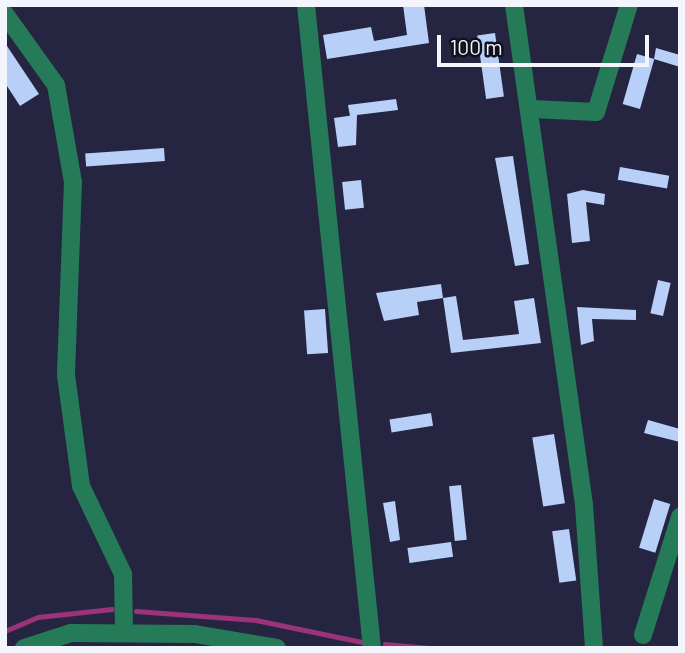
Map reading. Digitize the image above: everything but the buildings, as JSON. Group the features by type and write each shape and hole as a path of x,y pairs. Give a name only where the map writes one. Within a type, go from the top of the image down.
{"street":[{"path":"306,5 372,648"},
{"path":"514,5 532,109 584,505 594,648"},
{"path":"532,109 596,112 629,5"},
{"path":"5,14 56,85 73,182 66,375 81,486 123,574 124,633"},
{"path":"643,635 680,517"},
{"path":"24,648 46,644 71,633 124,633 195,634 277,648"}],"waterway":[{"path":"5,631 38,617 112,609"},
{"path":"136,611 256,620 362,642"},
{"path":"385,644 429,648"}]}
